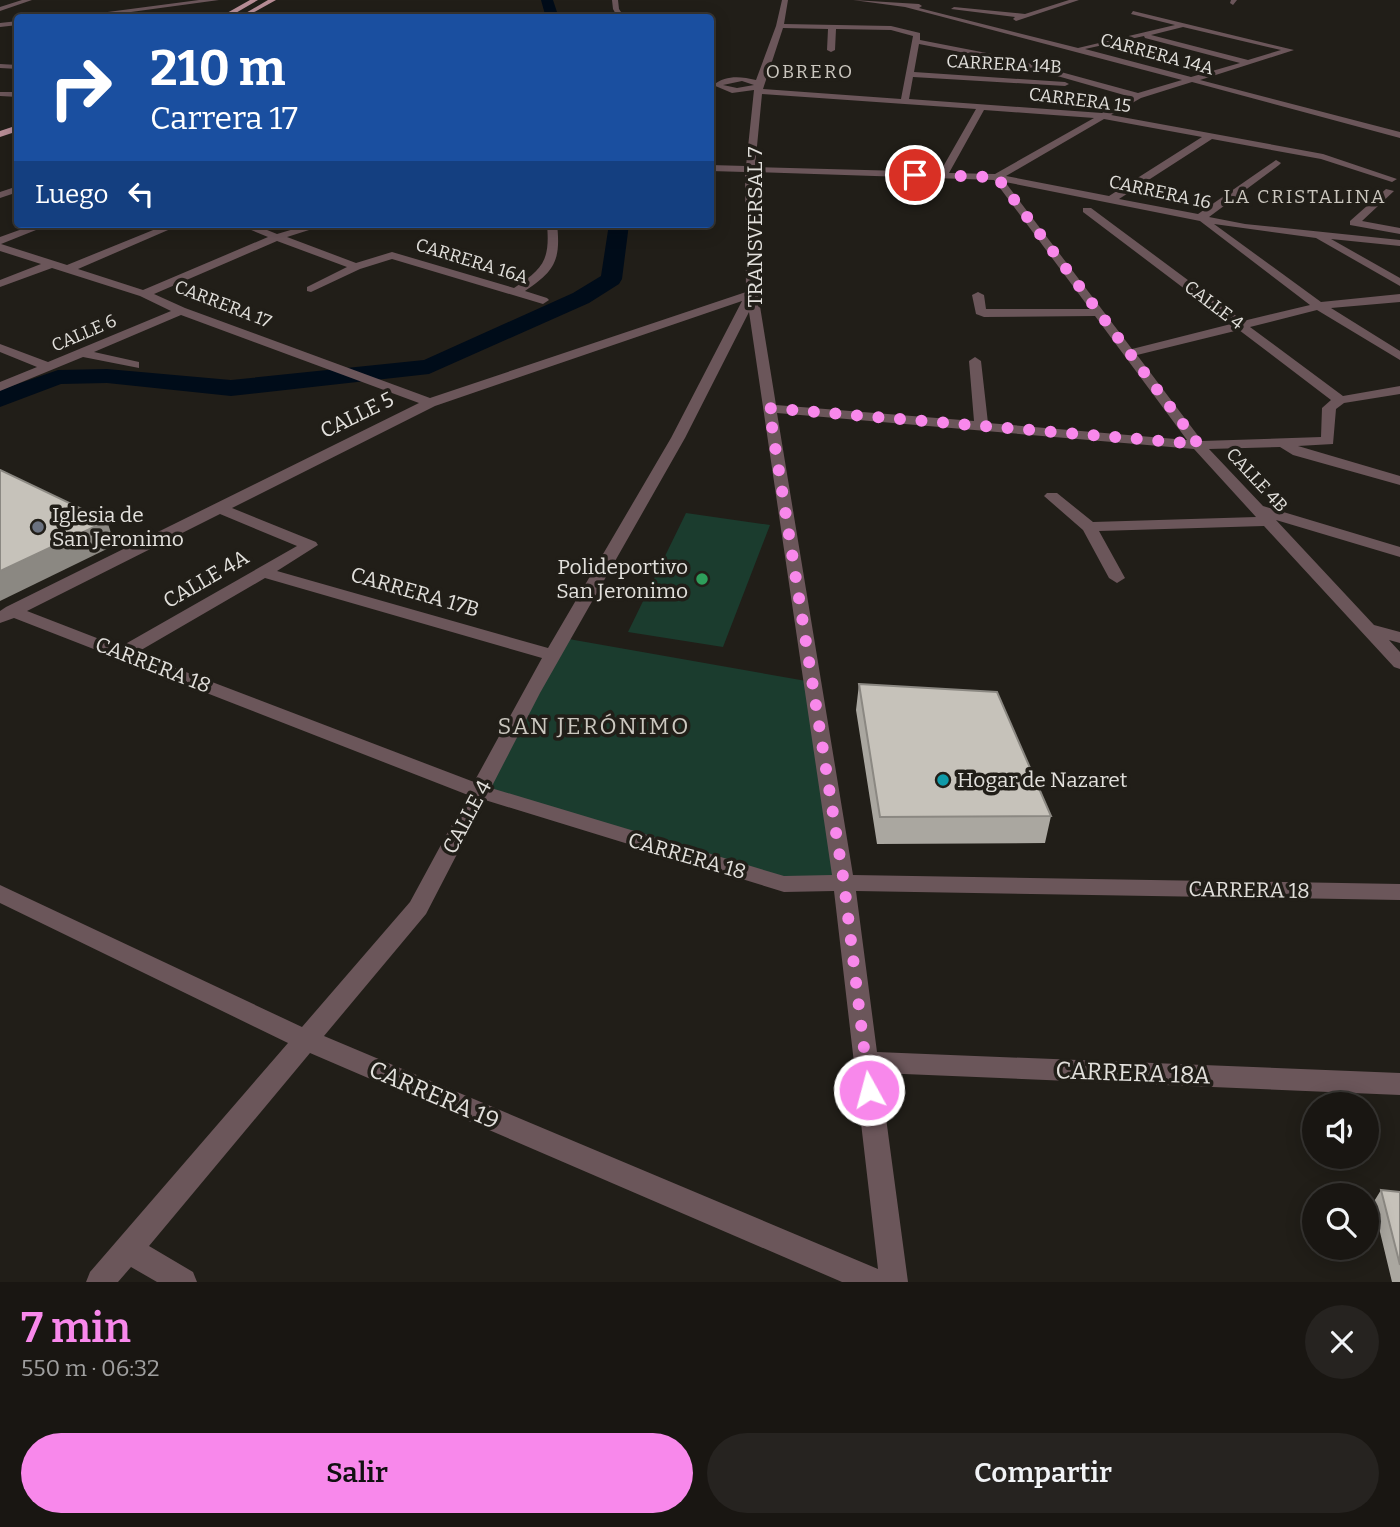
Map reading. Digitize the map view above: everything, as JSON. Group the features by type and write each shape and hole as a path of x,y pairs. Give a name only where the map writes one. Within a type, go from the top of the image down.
{"main road":[{"path":"229,14 255,0"},
{"path":"248,14 273,0"}],"street":[{"path":"0,2 5,0"},
{"path":"0,9 29,0"},
{"path":"93,14 177,2 216,0"},
{"name":"TRANSVERSAL 7","path":"785,0 780,26 759,87 750,171 752,294 844,883 894,1282"},
{"path":"856,0 1024,16"},
{"path":"909,5 923,0"},
{"path":"995,28 1076,0"},
{"name":"CARRERA 14A","path":"909,5 908,7 919,10 1400,135"},
{"path":"258,8 267,14"},
{"path":"997,177 1138,96 1290,50 1133,13"},
{"path":"780,26 908,30 917,35 918,42 908,74 905,100"},
{"path":"1077,49 1183,26"},
{"path":"831,50 832,28"},
{"path":"1143,35 1246,62"},
{"path":"918,42 1002,58 1138,96"},
{"path":"997,80 1002,58"},
{"name":"CARRERA 14B","path":"908,74 1098,86"},
{"name":"CARRERA 15","path":"718,82 742,79 759,87 1102,116 1323,158 1392,179"},
{"path":"943,175 982,106"},
{"path":"1183,131 1200,122"},
{"path":"1263,147 1281,135"},
{"path":"1110,200 1210,136"},
{"path":"1276,163 1200,218 1319,306 1400,356"},
{"name":"CARRERA 16","path":"714,168 997,177 1245,228 1400,243"},
{"name":"CALLE 4B","path":"997,177 1198,444 1400,663"},
{"path":"1390,191 1354,223 1400,231"},
{"name":"CALLE 4","path":"1087,211 1340,400"},
{"path":"0,241 35,228"},
{"path":"68,269 167,228"},
{"path":"255,228 356,267"},
{"path":"144,294 280,236 309,228"},
{"path":"516,292 545,272 553,262 552,228"},
{"path":"1315,234 1400,283"},
{"name":"CARRERA 17","path":"0,247 144,294 181,311 430,403"},
{"name":"CARRERA 16A","path":"356,267 392,255 543,300"},
{"path":"0,284 52,264"},
{"path":"311,289 356,267"},
{"name":"CALLE 5","path":"6,614 430,403 752,294"},
{"name":"CALLE 4","path":"100,1282 418,908 554,655 678,438 752,294"},
{"path":"978,295 980,311 992,314 1100,312"},
{"path":"1131,352 1319,306 1400,299"},
{"name":"CALLE 6","path":"0,387 181,311"},
{"path":"0,348 48,368"},
{"path":"82,353 134,365"},
{"path":"975,361 981,426"},
{"path":"769,408 1198,444 1284,444 1328,441 1329,408 1340,400 1400,390"},
{"path":"1284,444 1298,452 1400,481"},
{"path":"1052,496 1089,527 1117,578"},
{"name":"CALLE 4A","path":"124,652 310,545 218,508"},
{"path":"1089,527 1263,515 1400,552"},
{"name":"CARRERA 17B","path":"263,572 554,655"},
{"name":"CARRERA 18","path":"6,614 124,652 481,792 784,884 1400,892"},
{"path":"1367,628 1400,638"},
{"name":"CARRERA 19","path":"0,893 306,1040 875,1282"},
{"name":"CARRERA 18A","path":"866,1062 1400,1084"},
{"path":"128,1249 183,1282"}],"green space":[{"name":"Polideportivo San Jeronimo","path":"686,513 770,525 723,647 628,632"},
{"path":"563,638 812,682 844,883 775,882 481,792"}],"building":[{"path":"0,470 107,521 0,571"},
{"name":"Hogar de Nazaret","path":"859,684 997,692 1051,816 880,817"},
{"path":"1381,1190 1400,1192 1400,1265"}],"waterway":[{"path":"547,0 552,14"},
{"path":"0,399 58,377 107,376 231,388 429,367 581,298 611,279 618,228"}],"place":[{"name":"Iglesia de San Jeronimo","path":"38,527"},
{"name":"Polideportivo San Jeronimo","path":"702,579"},
{"name":"Hogar de Nazaret","path":"943,780"}],"district":[{"name":"OBRERO","path":"810,71"},
{"name":"LA CRISTALINA","path":"1305,196"},
{"name":"SAN JERÓNIMO","path":"594,726"}],"route":[{"path":"869,1090 844,883 769,408 1198,444 997,177 915,175"}]}
